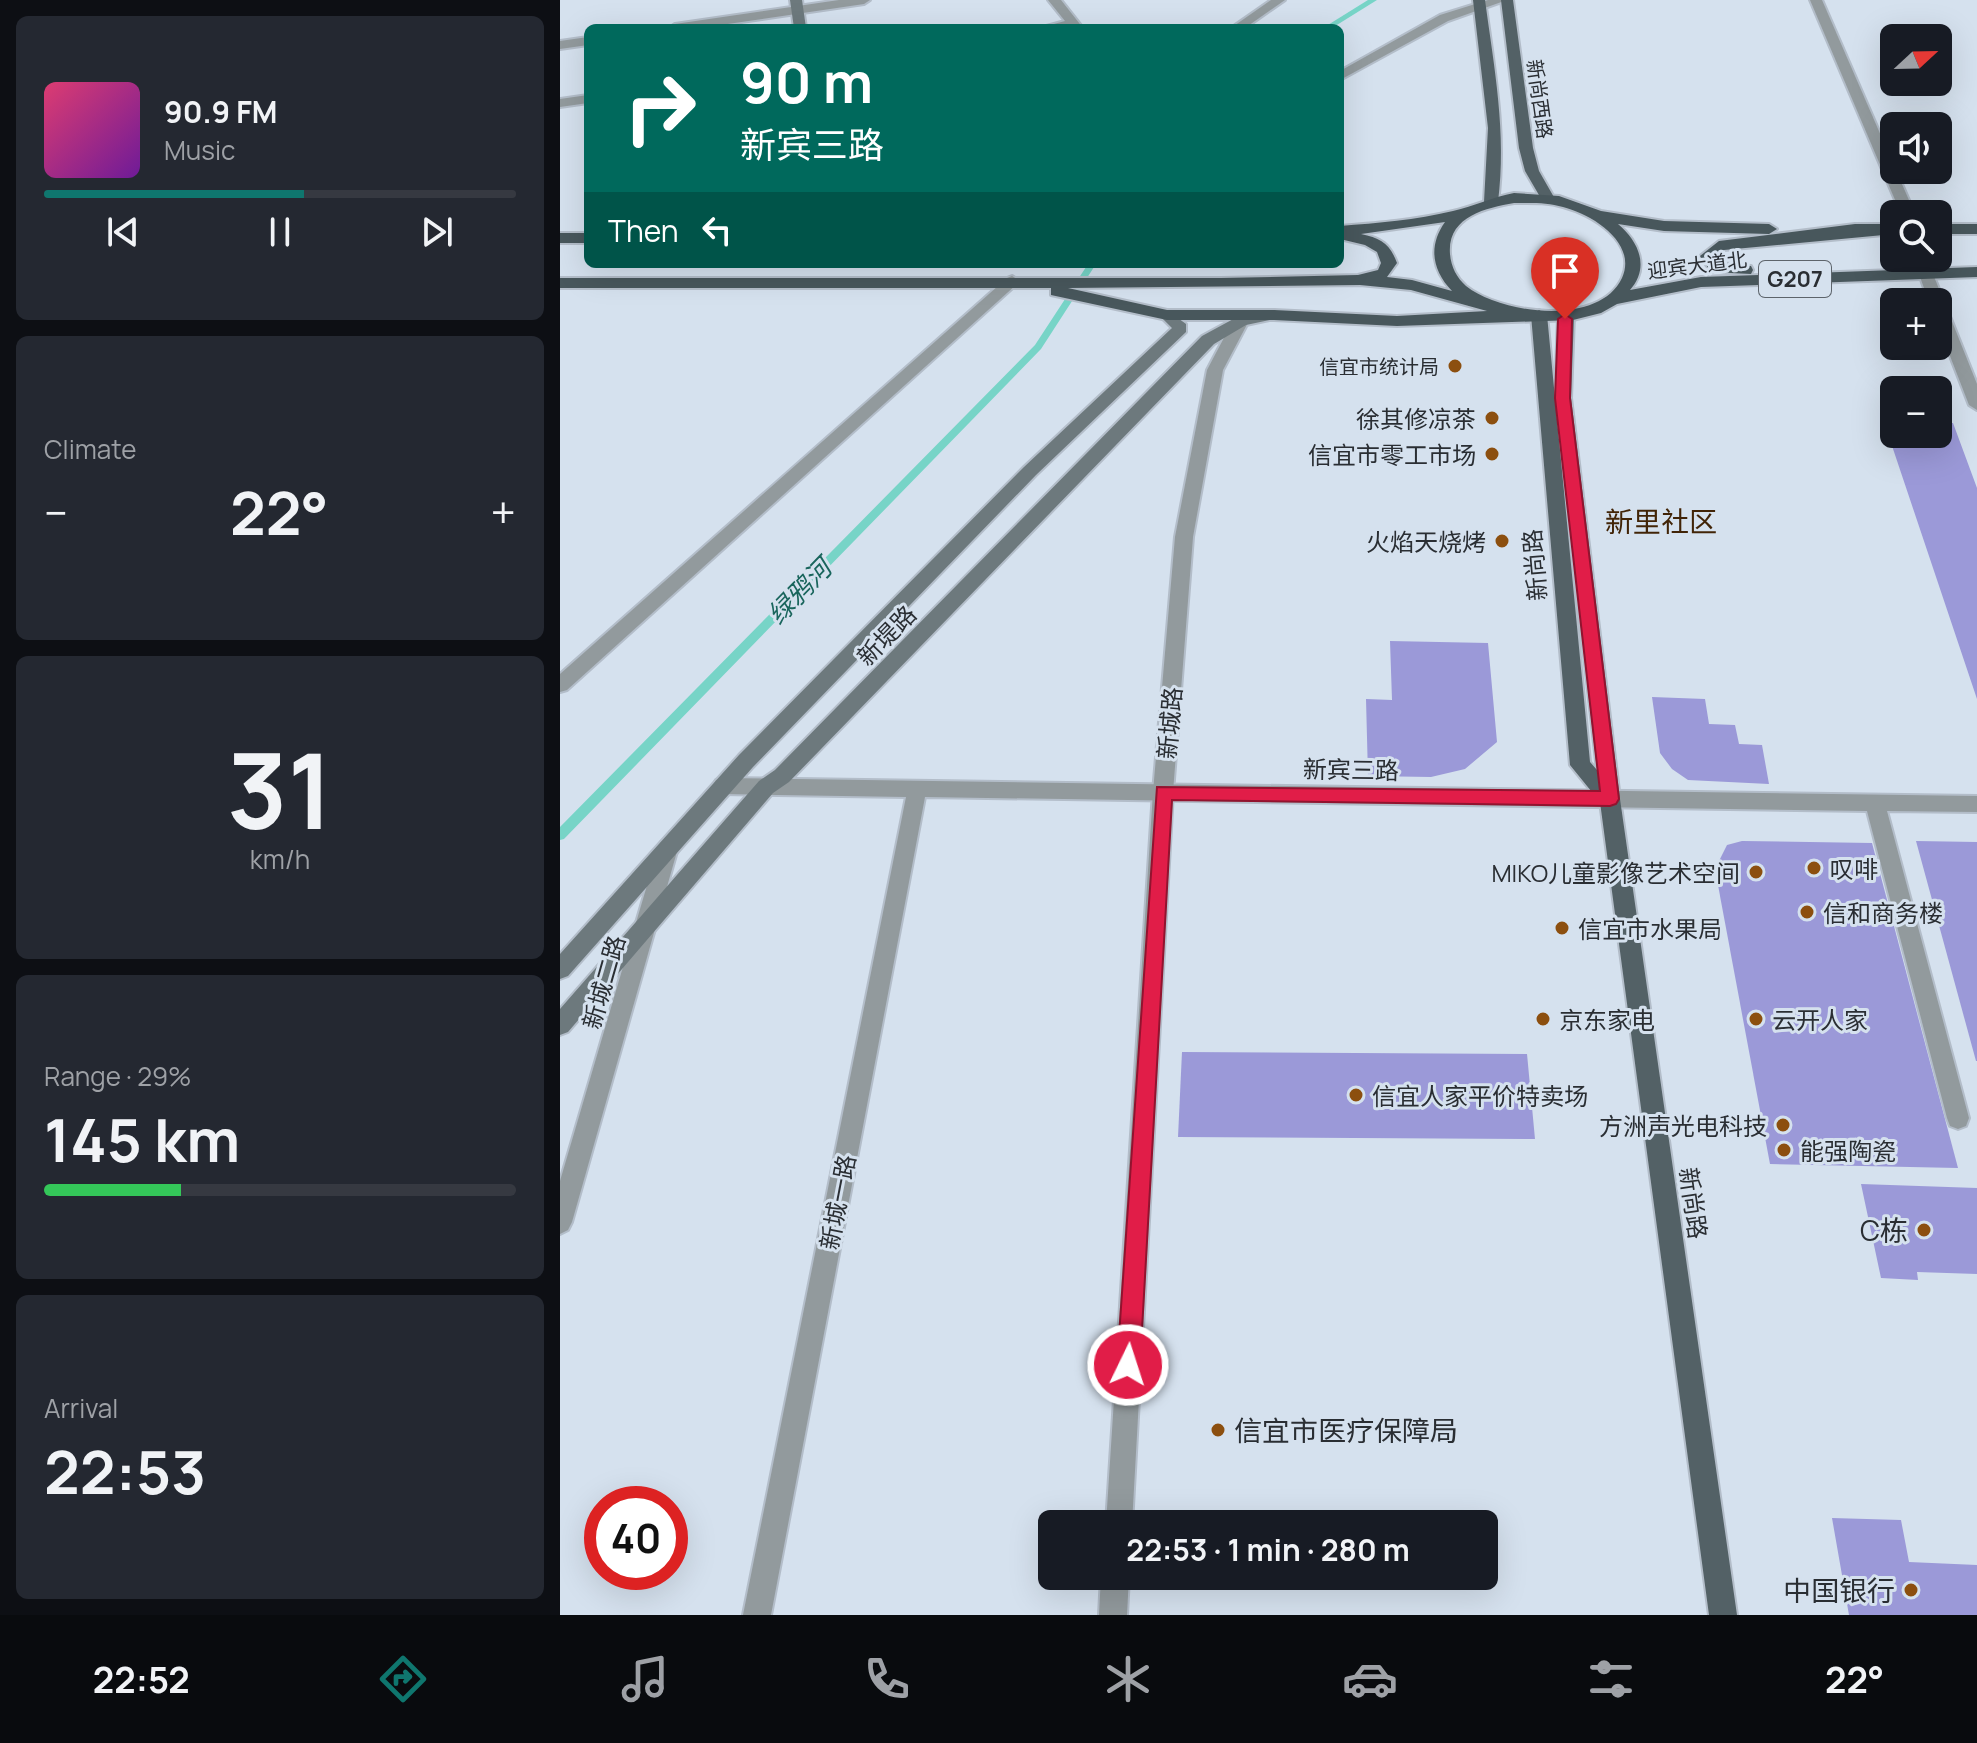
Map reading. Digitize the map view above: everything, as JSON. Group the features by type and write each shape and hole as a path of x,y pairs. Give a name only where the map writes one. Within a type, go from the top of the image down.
{"highway":[{"path":"1274,315 1397,321 1566,316 1588,311 1614,299 1628,283 1633,266 1630,248 1618,231 1600,216 1548,199 1514,198 1491,202 1461,214 1344,233"},
{"path":"1461,214 1445,231 1439,250 1445,271 1462,290 1488,306"},
{"name":"迎宾大道北","path":"1600,216 1664,226 1880,229"},
{"path":"1853,276 1717,268 1708,256 1719,246 1870,229"},
{"path":"1952,229 1977,229"},
{"path":"1344,234 1370,241 1384,249 1389,263 1384,273 1360,280"},
{"path":"560,238 584,238"},
{"name":"迎宾大道北","path":"1614,299 1701,282 1977,272"},
{"path":"560,283 1360,280 1412,285 1530,315"},
{"path":"1021,281 1167,315 1243,318"}],"main road":[{"name":"新尚西路","path":"1504,0 1526,148 1532,171 1548,199"},
{"path":"1479,4 1495,147 1491,202"},
{"name":"新堤路","path":"560,969 723,786 1030,471 1181,328 1167,315"},
{"name":"新堤路","path":"560,1025 766,787 782,776 1208,340 1243,318 1274,315"},
{"name":"新尚路","path":"1530,315 1580,765 1610,799"},
{"name":"新尚路","path":"1566,316 1563,398 1610,799 1723,1615"}],"street":[{"path":"696,24 796,5 864,0"},
{"path":"1054,0 1073,24"},
{"path":"1243,24 1279,0"},
{"path":"1344,74 1444,18 1479,4 1504,0"},
{"path":"1816,0 1902,200"},
{"path":"560,45 584,42"},
{"path":"560,103 584,100"},
{"path":"1926,274 1931,288"},
{"path":"560,685 1021,281"},
{"name":"新城路","path":"1120,1510 1163,792 1184,537 1215,370 1243,318"},
{"path":"1952,342 1977,405"},
{"name":"新宾三路","path":"723,786 1977,804"},
{"name":"新城一路","path":"757,1615 917,789"},
{"path":"1875,802 1958,1118"},
{"name":"新城二路","path":"560,1222 668,848"},
{"path":"1113,1615 1114,1590"}],"building":[{"path":"1952,423 1977,488 1977,699 1893,448 1952,448"},
{"path":"1390,641 1488,643 1497,742 1465,769 1431,777 1368,776 1366,699 1392,700"},
{"path":"1652,697 1705,699 1709,724 1735,725 1739,744 1762,745 1769,784 1688,780 1672,769 1660,753"},
{"path":"1742,841 1872,843 1958,1168 1770,1164 1715,869 1727,845"},
{"path":"1916,841 1977,842 1977,1061 1976,1061"},
{"name":"信宜人家平价特卖场","path":"1182,1052 1527,1054 1535,1139 1178,1137"},
{"name":"C栋","path":"1861,1184 1977,1188 1977,1274 1917,1272 1918,1280 1881,1278"},
{"name":"中国银行","path":"1832,1518 1901,1520 1909,1562 1977,1565 1977,1615 1849,1615"}],"waterway":[{"path":"1334,24 1373,0"},
{"name":"绿鸦河","path":"560,835 1038,347 1089,268"}],"place":[{"name":"信宜市统计局","path":"1455,366"},
{"name":"徐其修凉茶","path":"1492,418"},
{"name":"信宜市零工市场","path":"1492,454"},
{"name":"火焰天烧烤","path":"1502,541"},
{"name":"叹啡","path":"1814,868"},
{"name":"MIKO儿童影像艺术空间","path":"1756,872"},
{"name":"信和商务楼","path":"1807,912"},
{"name":"信宜市水果局","path":"1562,928"},
{"name":"京东家电","path":"1543,1019"},
{"name":"云开人家","path":"1756,1019"},
{"name":"信宜人家平价特卖场","path":"1356,1095"},
{"name":"方洲声光电科技","path":"1783,1125"},
{"name":"能强陶瓷","path":"1784,1150"},
{"name":"C栋","path":"1924,1230"},
{"name":"信宜市医疗保障局","path":"1218,1430"},
{"name":"中国银行","path":"1911,1590"}],"district":[{"name":"新里社区","path":"1661,521"}],"route":[{"path":"1128,1365 1163,792 1610,799 1563,398 1565,319"}]}
